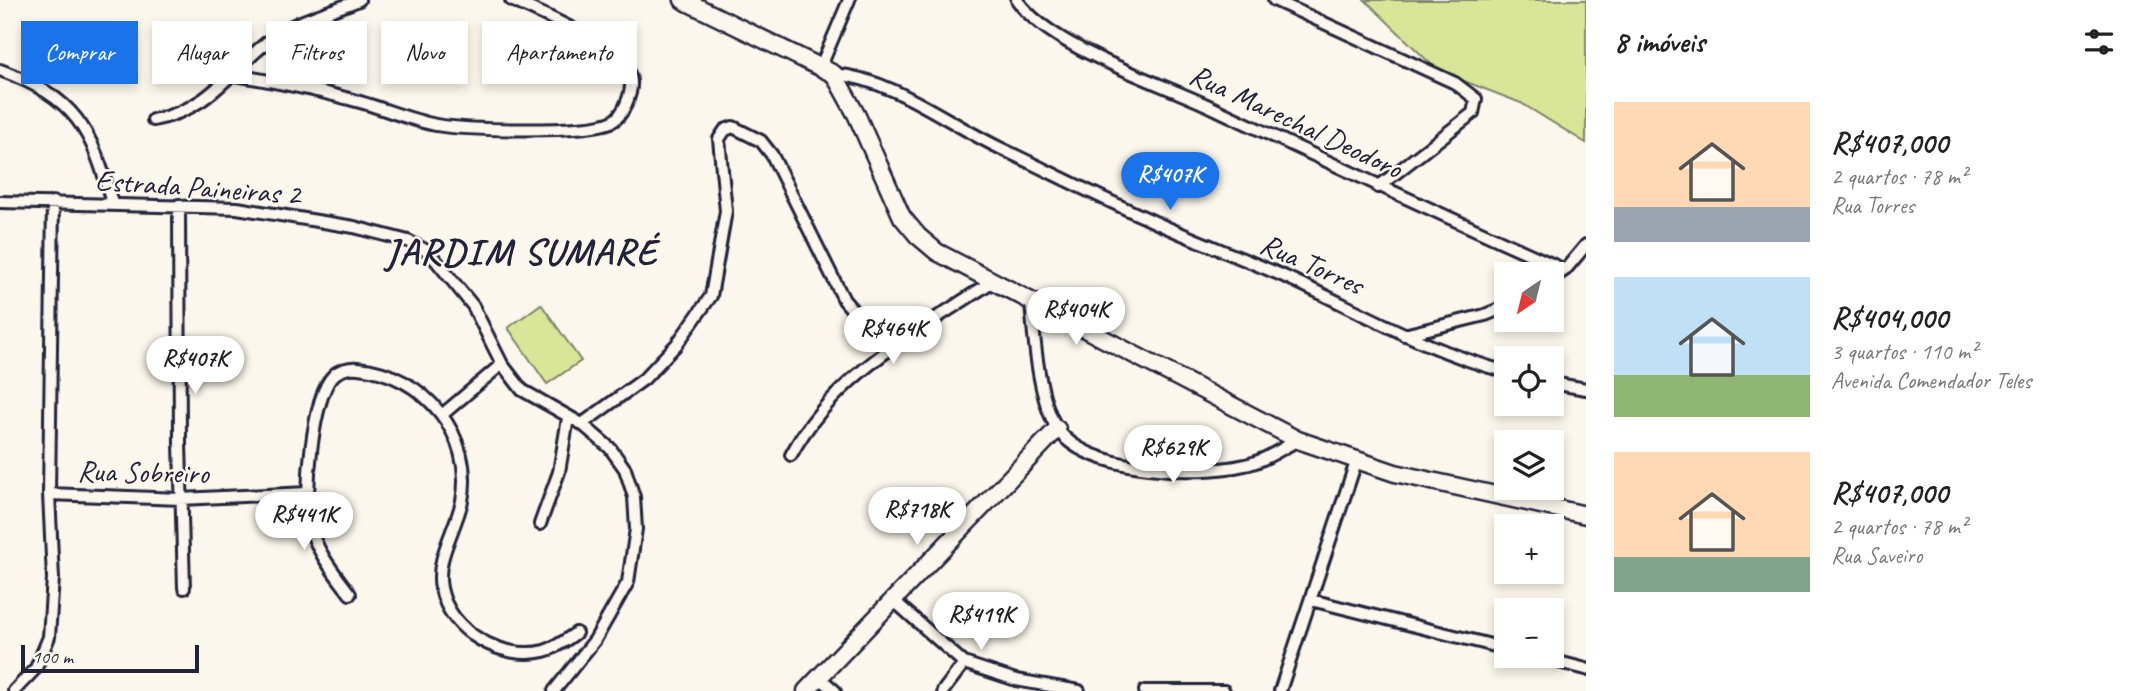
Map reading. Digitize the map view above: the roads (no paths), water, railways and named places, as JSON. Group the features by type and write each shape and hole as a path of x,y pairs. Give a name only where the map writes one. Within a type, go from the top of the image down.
{"main road":[{"path":"683,0 828,70 858,116 902,216 918,236 937,252 1298,440 1356,462 1586,515"},
{"path":"806,691 1057,429"}],"street":[{"path":"252,58 272,37 359,0"},
{"path":"252,78 300,85 438,125 559,127 593,126 613,121 625,106 629,92 631,81 627,69 607,50 511,0"},
{"path":"828,70 849,0"},
{"name":"Rua Marechal Deodoro","path":"1017,0 1035,23 1058,35 1378,187 1566,270"},
{"path":"1274,0 1471,93 1477,104 1473,113 1378,187"},
{"path":"0,70 53,96 79,121 98,155 112,203"},
{"name":"Rua Torres","path":"828,70 879,85 972,135 1135,213 1285,277 1404,335 1468,362 1494,369"},
{"path":"153,120 176,116 194,107 223,84"},
{"path":"582,424 644,379 677,344 711,296 726,211 719,139 725,130 733,127 761,141 772,155 834,282 851,310 896,344"},
{"name":"Estrada Paineiras 2","path":"0,202 179,205 282,214 408,241 429,252 473,306 502,364 522,390 582,424 610,449 625,469 634,497 636,529 628,582 595,640 554,691"},
{"path":"14,691 36,668 49,637 53,578 49,494 53,202"},
{"path":"179,205 184,588"},
{"path":"1566,270 1586,245"},
{"path":"791,454 802,435 828,404 866,367 896,344 993,281"},
{"path":"1031,302 1046,396 1057,429 1074,446 1092,455 1132,464 1192,470 1245,465 1263,459 1298,440"},
{"path":"1404,335 1494,311"},
{"path":"443,414 502,364"},
{"path":"350,594 328,564 310,528 308,493 318,409 333,375 343,369 357,368 393,379 427,398 443,414 457,438 465,475 461,504 442,565 441,588 452,614 485,643 502,650 545,651 576,633"},
{"path":"1564,385 1586,389"},
{"path":"540,524 559,472 568,418"},
{"path":"1280,691 1356,462"},
{"name":"Rua Sobreiro","path":"49,494 181,499 308,493"},
{"path":"892,599 964,663 1016,680 1079,691"},
{"path":"1311,600 1494,646"},
{"path":"943,691 964,663"},
{"path":"1564,663 1586,669"},
{"path":"819,677 835,691"},
{"path":"1145,691 1224,691"}],"district":[{"name":"JARDIM SUMARÉ","path":"522,251"}]}
